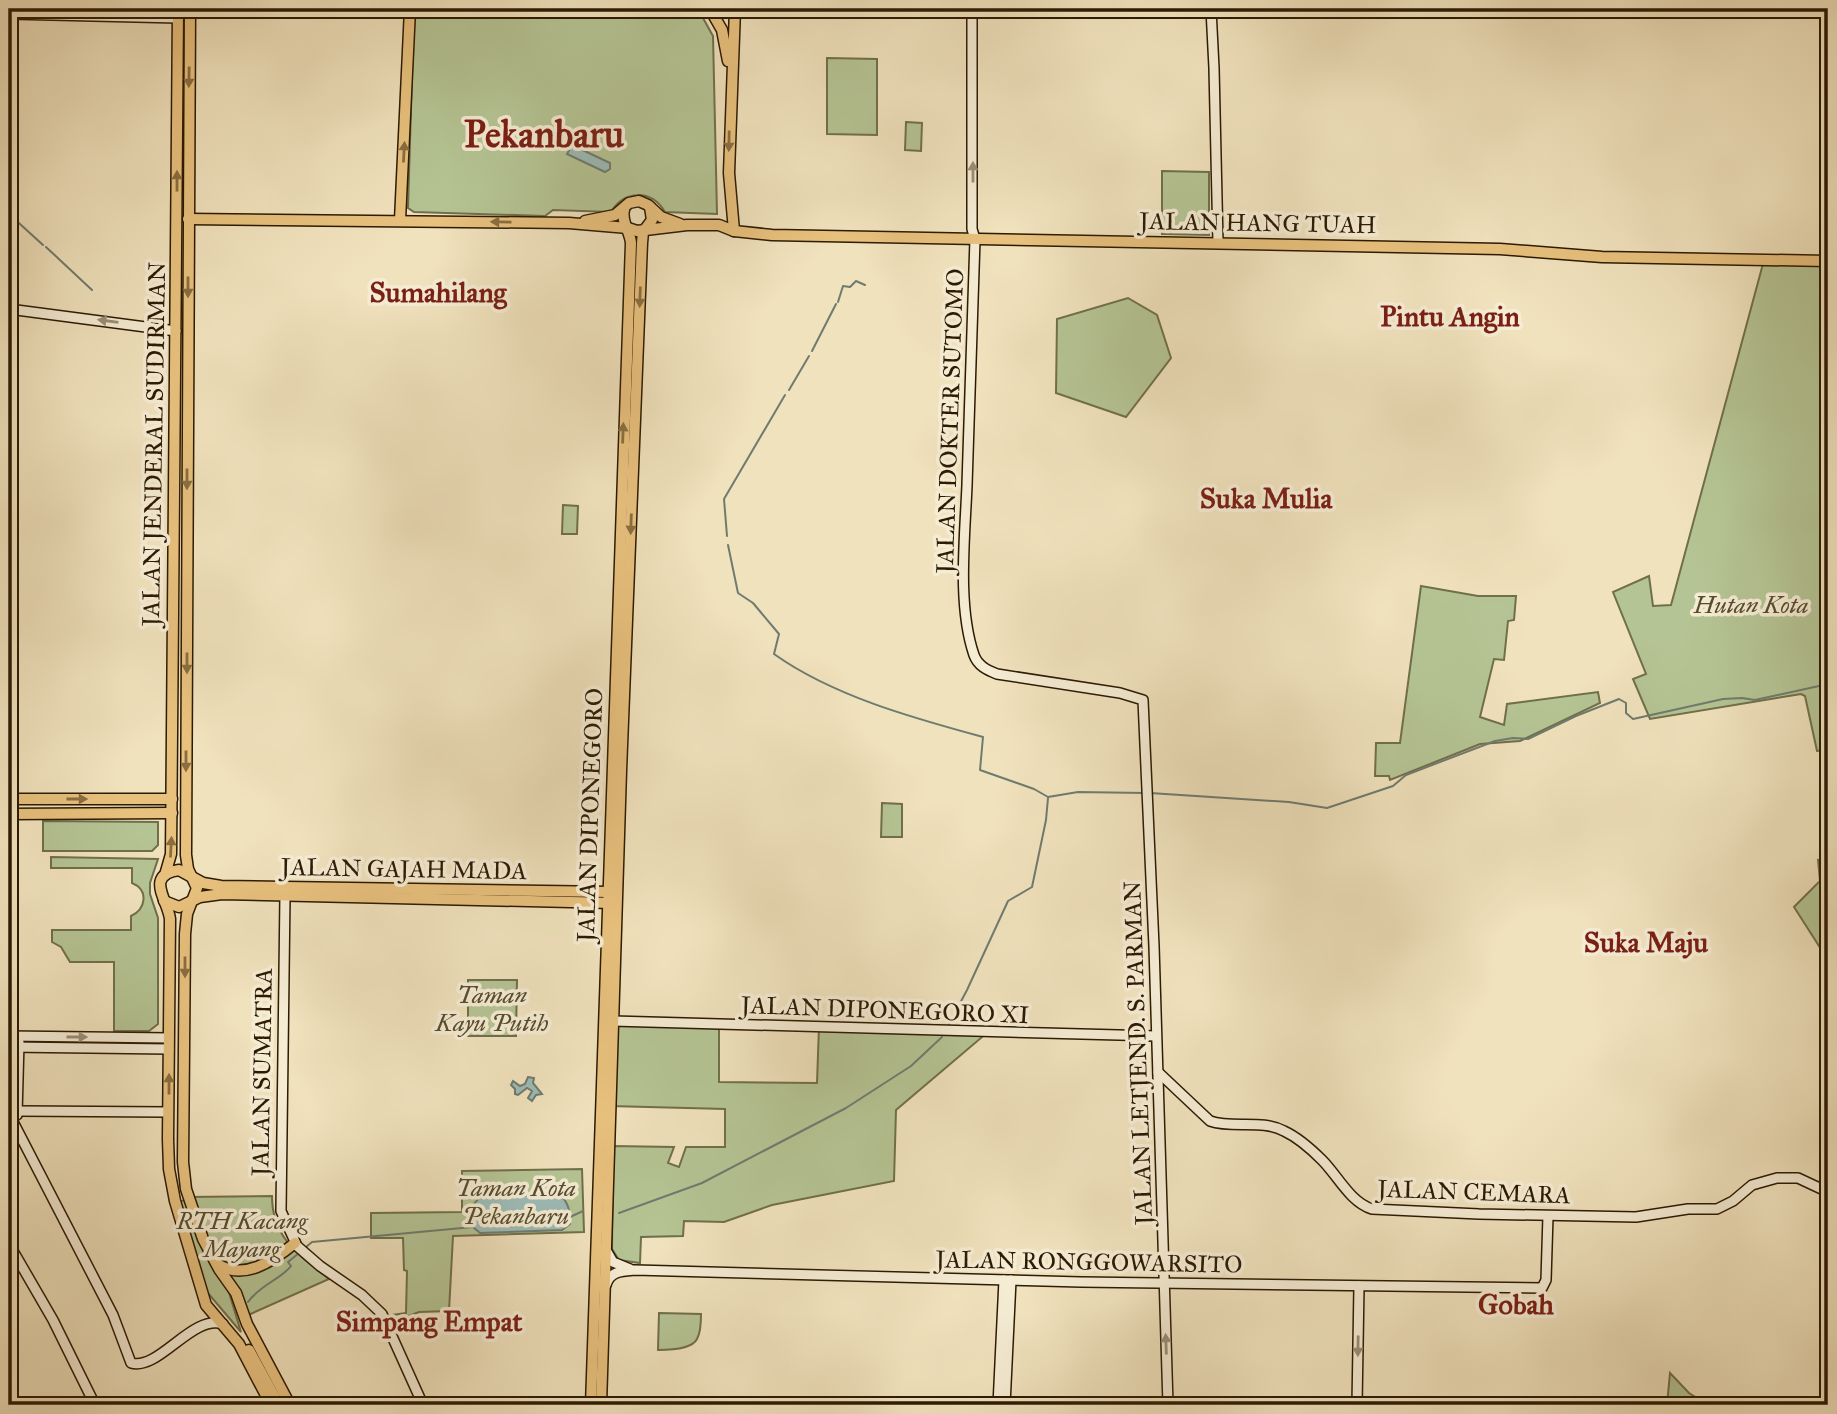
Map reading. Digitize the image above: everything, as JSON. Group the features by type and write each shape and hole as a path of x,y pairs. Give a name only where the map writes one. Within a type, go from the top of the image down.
{"main road":[{"name":"JALAN JENDERAL SUDIRMAN","path":"190,9 186,855 192,876"},
{"path":"400,220 410,9"},
{"path":"710,9 722,30 731,73"},
{"path":"734,231 729,173 735,9"},
{"name":"JALAN JENDERAL SUDIRMAN","path":"162,879 172,854 178,13"},
{"path":"188,219 569,223 637,231 645,229 652,220 650,207 642,201 636,201 629,203 615,215 569,223"},
{"name":"JALAN HANG TUAH","path":"650,207 661,217 687,225"},
{"path":"624,210 623,221 628,228"},
{"name":"JALAN HANG TUAH","path":"645,229 719,225 734,231 786,236 1500,249 1602,257 1828,261"},
{"name":"JALAN DIPONEGORO","path":"592,1405 606,1285 606,1087 613,1021 613,898 631,243 628,228"},
{"name":"JALAN DIPONEGORO","path":"601,1405 597,1367 613,898 641,256 645,229"},
{"path":"174,411 187,411"},
{"path":"172,705 187,705"},
{"path":"9,799 172,799"},
{"path":"153,799 153,814"},
{"path":"9,814 172,814"},
{"path":"271,1405 243,1350 205,1300 175,1201 169,1169 170,919 160,887 162,879 169,872 179,870 192,876 197,888 187,914 185,934 183,1162 186,1189 197,1225 215,1263 239,1299 247,1324 287,1405"},
{"name":"JALAN GAJAH MADA","path":"192,876 204,883 221,886 314,892 613,898"},
{"name":"JALAN GAJAH MADA","path":"193,900 211,895 285,895 314,892"},
{"path":"164,900 179,907 193,900"},
{"path":"215,1263 233,1271 249,1270 275,1258 295,1243"},
{"path":"229,1283 240,1330 279,1405"},
{"path":"205,1300 240,1330 257,1351 287,1405"}],"street":[{"name":"JALAN DOKTER SUTOMO","path":"972,9 971,229 975,239 963,581 975,657 982,667 997,674 1120,693 1143,700"},
{"path":"1211,9 1218,243"},
{"path":"9,14 20,11 178,13"},
{"path":"9,309 176,331"},
{"name":"JALAN LETJEND. S. PARMAN","path":"1143,700 1168,1405"},
{"name":"JALAN SUMATRA","path":"285,895 281,1211 295,1243 382,1314 423,1405"},
{"name":"JALAN DIPONEGORO XI","path":"613,1021 1156,1036"},
{"path":"169,1043 14,1037 13,1113 15,1123 113,1315 131,1363 141,1364 208,1323 223,1324"},
{"path":"14,1047 169,1043"},
{"name":"JALAN CEMARA","path":"1158,1072 1209,1121 1218,1124 1273,1126 1291,1135 1322,1160 1367,1208 1636,1217 1688,1209 1717,1209 1743,1194 1752,1185 1785,1177 1798,1178 1828,1192"},
{"path":"13,1113 169,1112"},
{"name":"JALAN RONGGOWARSITO","path":"606,1285 615,1273 635,1270 1008,1280 1542,1288 1546,1280 1548,1216"},
{"path":"9,1244 54,1320 95,1405"},
{"path":"606,1250 613,1262 635,1270"},
{"path":"998,1405 1008,1280"},
{"path":"1005,1405 1008,1280"},
{"path":"1357,1405 1359,1286"},
{"path":"188,1334 204,1319 205,1300"}],"green space":[{"path":"414,9 698,9 713,36 717,214 665,212 652,199 638,195 623,199 611,212 553,210 545,216 414,212 408,208"},
{"path":"827,58 877,59 877,135 827,134"},
{"path":"906,122 922,123 921,151 905,150"},
{"path":"1162,171 1209,172 1209,235 1162,234"},
{"name":"Hutan Kota","path":"1764,260 1828,262 1828,750 1817,751 1805,696 1801,694 1650,719 1633,679 1646,674 1613,592 1649,576 1653,606 1671,605"},
{"path":"1128,298 1157,315 1171,358 1126,417 1056,393 1057,319"},
{"path":"563,505 578,506 577,534 562,534"},
{"path":"1421,586 1478,596 1516,596 1514,620 1508,621 1504,660 1494,659 1480,717 1504,725 1507,704 1598,692 1600,703 1520,741 1480,744 1390,780 1389,776 1375,776 1376,743 1400,743"},
{"path":"882,803 902,804 902,837 881,837"},
{"path":"43,821 158,822 158,845 152,851 43,851"},
{"path":"51,857 158,859 150,883 150,894 158,918 158,1024 149,1031 114,1031 114,962 70,962 61,947 52,942 52,930 131,930 131,916 140,909 144,900 141,890 132,883 132,868 51,868"},
{"path":"1828,859 1828,960 1794,907 1820,881 1818,860"},
{"name":"Taman Kayu Putih","path":"468,980 517,980 516,1036 468,1036"},
{"path":"613,1021 719,1024 719,1082 817,1083 819,1026 988,1032 896,1110 894,1181 772,1205 724,1222 684,1221 683,1236 641,1237 640,1263 619,1260 612,1249 613,1146 674,1147 668,1163 679,1167 686,1147 725,1147 725,1109 610,1106"},
{"name":"Taman Kota Pekanbaru","path":"582,1169 584,1232 453,1236 449,1311 419,1312 388,1324 384,1316 406,1313 407,1271 404,1270 403,1238 371,1238 371,1213 462,1212 462,1171"},
{"name":"RTH Kacang Mayang","path":"272,1196 273,1211 282,1234 298,1253 329,1279 246,1316 208,1251 188,1197"},
{"path":"185,1200 227,1286 241,1332 207,1292 178,1202"},
{"path":"659,1313 701,1314 697,1339 685,1347 658,1350"},
{"path":"1670,1373 1689,1393 1708,1405 1667,1405"}],"water":[{"path":"572,145 610,163 610,169 605,172 567,154"},
{"path":"528,1077 534,1078 533,1083 542,1094 536,1095 532,1101 528,1098 532,1091 527,1088 518,1095 511,1085 513,1081 520,1086 525,1084"},
{"path":"560,1194 567,1204 570,1219 570,1224 562,1230 480,1233 473,1227 472,1206 479,1198"}],"waterway":[{"path":"9,214 43,245"},
{"path":"46,247 92,290"},
{"path":"838,302 843,286 850,287 856,281 865,285"},
{"path":"812,351 836,304"},
{"path":"789,390 809,356"},
{"path":"727,536 724,499 785,395"},
{"path":"728,545 738,593 753,603 779,634 774,654 797,669 874,704 983,737 980,770 1034,789 1048,797 1078,792 1145,793"},
{"path":"1150,793 1289,802 1327,808 1393,786 1406,775 1495,741 1528,739 1619,699 1626,703 1626,713 1633,719 1723,699 1755,700 1828,684"},
{"path":"949,1024 1008,901 1032,887 1048,798"},
{"path":"619,1213 702,1183 846,1108 911,1066 942,1037"},
{"path":"570,1217 583,1211"},
{"path":"306,1247 312,1242 473,1227"},
{"path":"248,1302 287,1271 291,1266 288,1262 299,1253"}],"district":[{"name":"Pekanbaru","path":"544,134"},
{"name":"Sumahilang","path":"438,292"},
{"name":"Pintu Angin","path":"1450,316"},
{"name":"Suka Mulia","path":"1266,498"},
{"name":"Suka Maju","path":"1646,942"},
{"name":"Gobah","path":"1516,1304"},
{"name":"Simpang Empat","path":"429,1321"}]}
